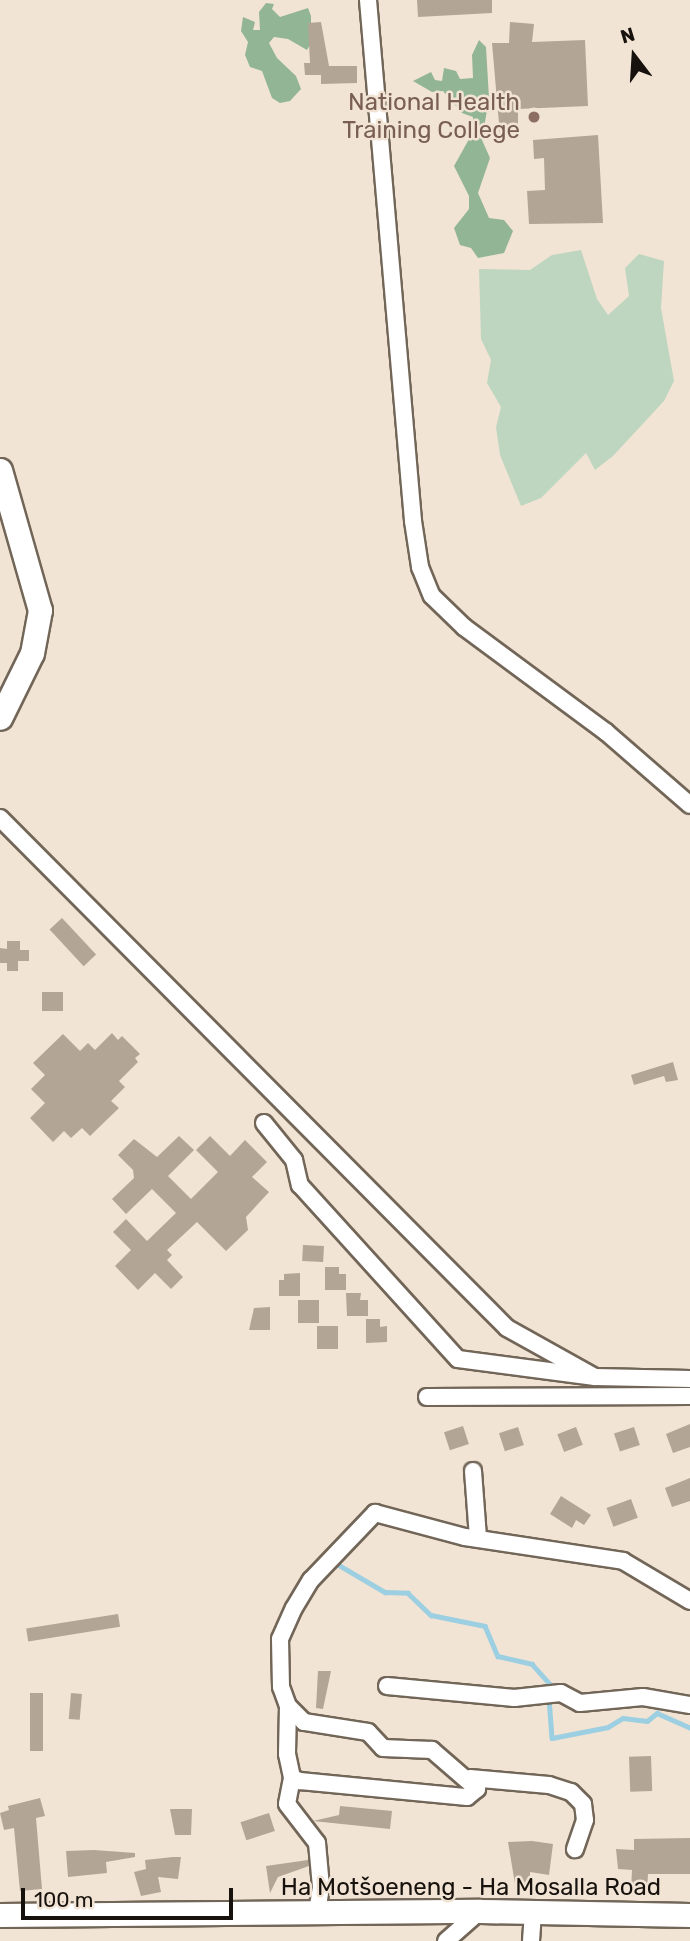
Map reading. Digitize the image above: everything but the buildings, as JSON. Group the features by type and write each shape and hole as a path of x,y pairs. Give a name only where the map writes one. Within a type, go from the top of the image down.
{"main road":[{"path":"0,470 40,610 33,653 0,718"},
{"name":"Ha Motšoeneng - Ha Mosalla Road","path":"0,1915 480,1912 690,1915"}],"street":[{"path":"368,0 420,566 432,596 464,626 606,732 690,805"},
{"path":"0,818 508,1328 595,1377"},
{"path":"264,1123 294,1160 300,1185 458,1359 595,1377 690,1379"},
{"path":"427,1397 690,1396"},
{"path":"472,1471 478,1538"},
{"path":"317,1913 321,1887 317,1843 288,1804 292,1778 288,1706 281,1687 280,1639 311,1580 375,1513 478,1538 623,1561 690,1601"},
{"path":"387,1686 514,1698 561,1693 580,1703 643,1697 690,1705"},
{"path":"288,1706 304,1722 368,1732 383,1748 432,1750 470,1778 477,1789 467,1797 292,1778"},
{"path":"470,1778 549,1785 571,1792 583,1804 585,1820 575,1849"},
{"path":"446,1941 480,1912"},
{"path":"531,1941 533,1913"}],"green space":[{"path":"266,3 274,4 272,9 280,17 308,8 311,16 311,43 307,50 288,39 274,37 269,43 277,58 296,76 301,89 290,101 280,103 272,98 262,71 250,67 245,55 248,42 241,31 243,17 255,22 253,30 260,30 259,12"},
{"path":"479,40 486,47 489,98 482,140 490,158 478,193 489,218 504,220 513,231 504,253 478,258 471,248 460,245 454,228 469,209 469,196 454,166 473,132 473,117 462,113 443,91 432,92 413,81 431,72 435,80 442,81 444,68 456,71 460,79 473,78 472,55"},
{"path":"581,250 597,299 608,315 629,296 625,268 639,254 664,261 661,308 674,381 664,401 613,456 595,470 586,453 541,498 521,506 500,455 496,427 501,407 487,383 491,360 481,339 479,269 530,270 552,255"}],"waterway":[{"path":"337,1564 385,1592 408,1593 431,1615 485,1626 498,1656 532,1664 550,1684 549,1689"},
{"path":"549,1698 552,1738 608,1727 623,1718 647,1721 657,1713 690,1728"}],"place":[{"name":"National Health Training College","path":"534,117"}]}
